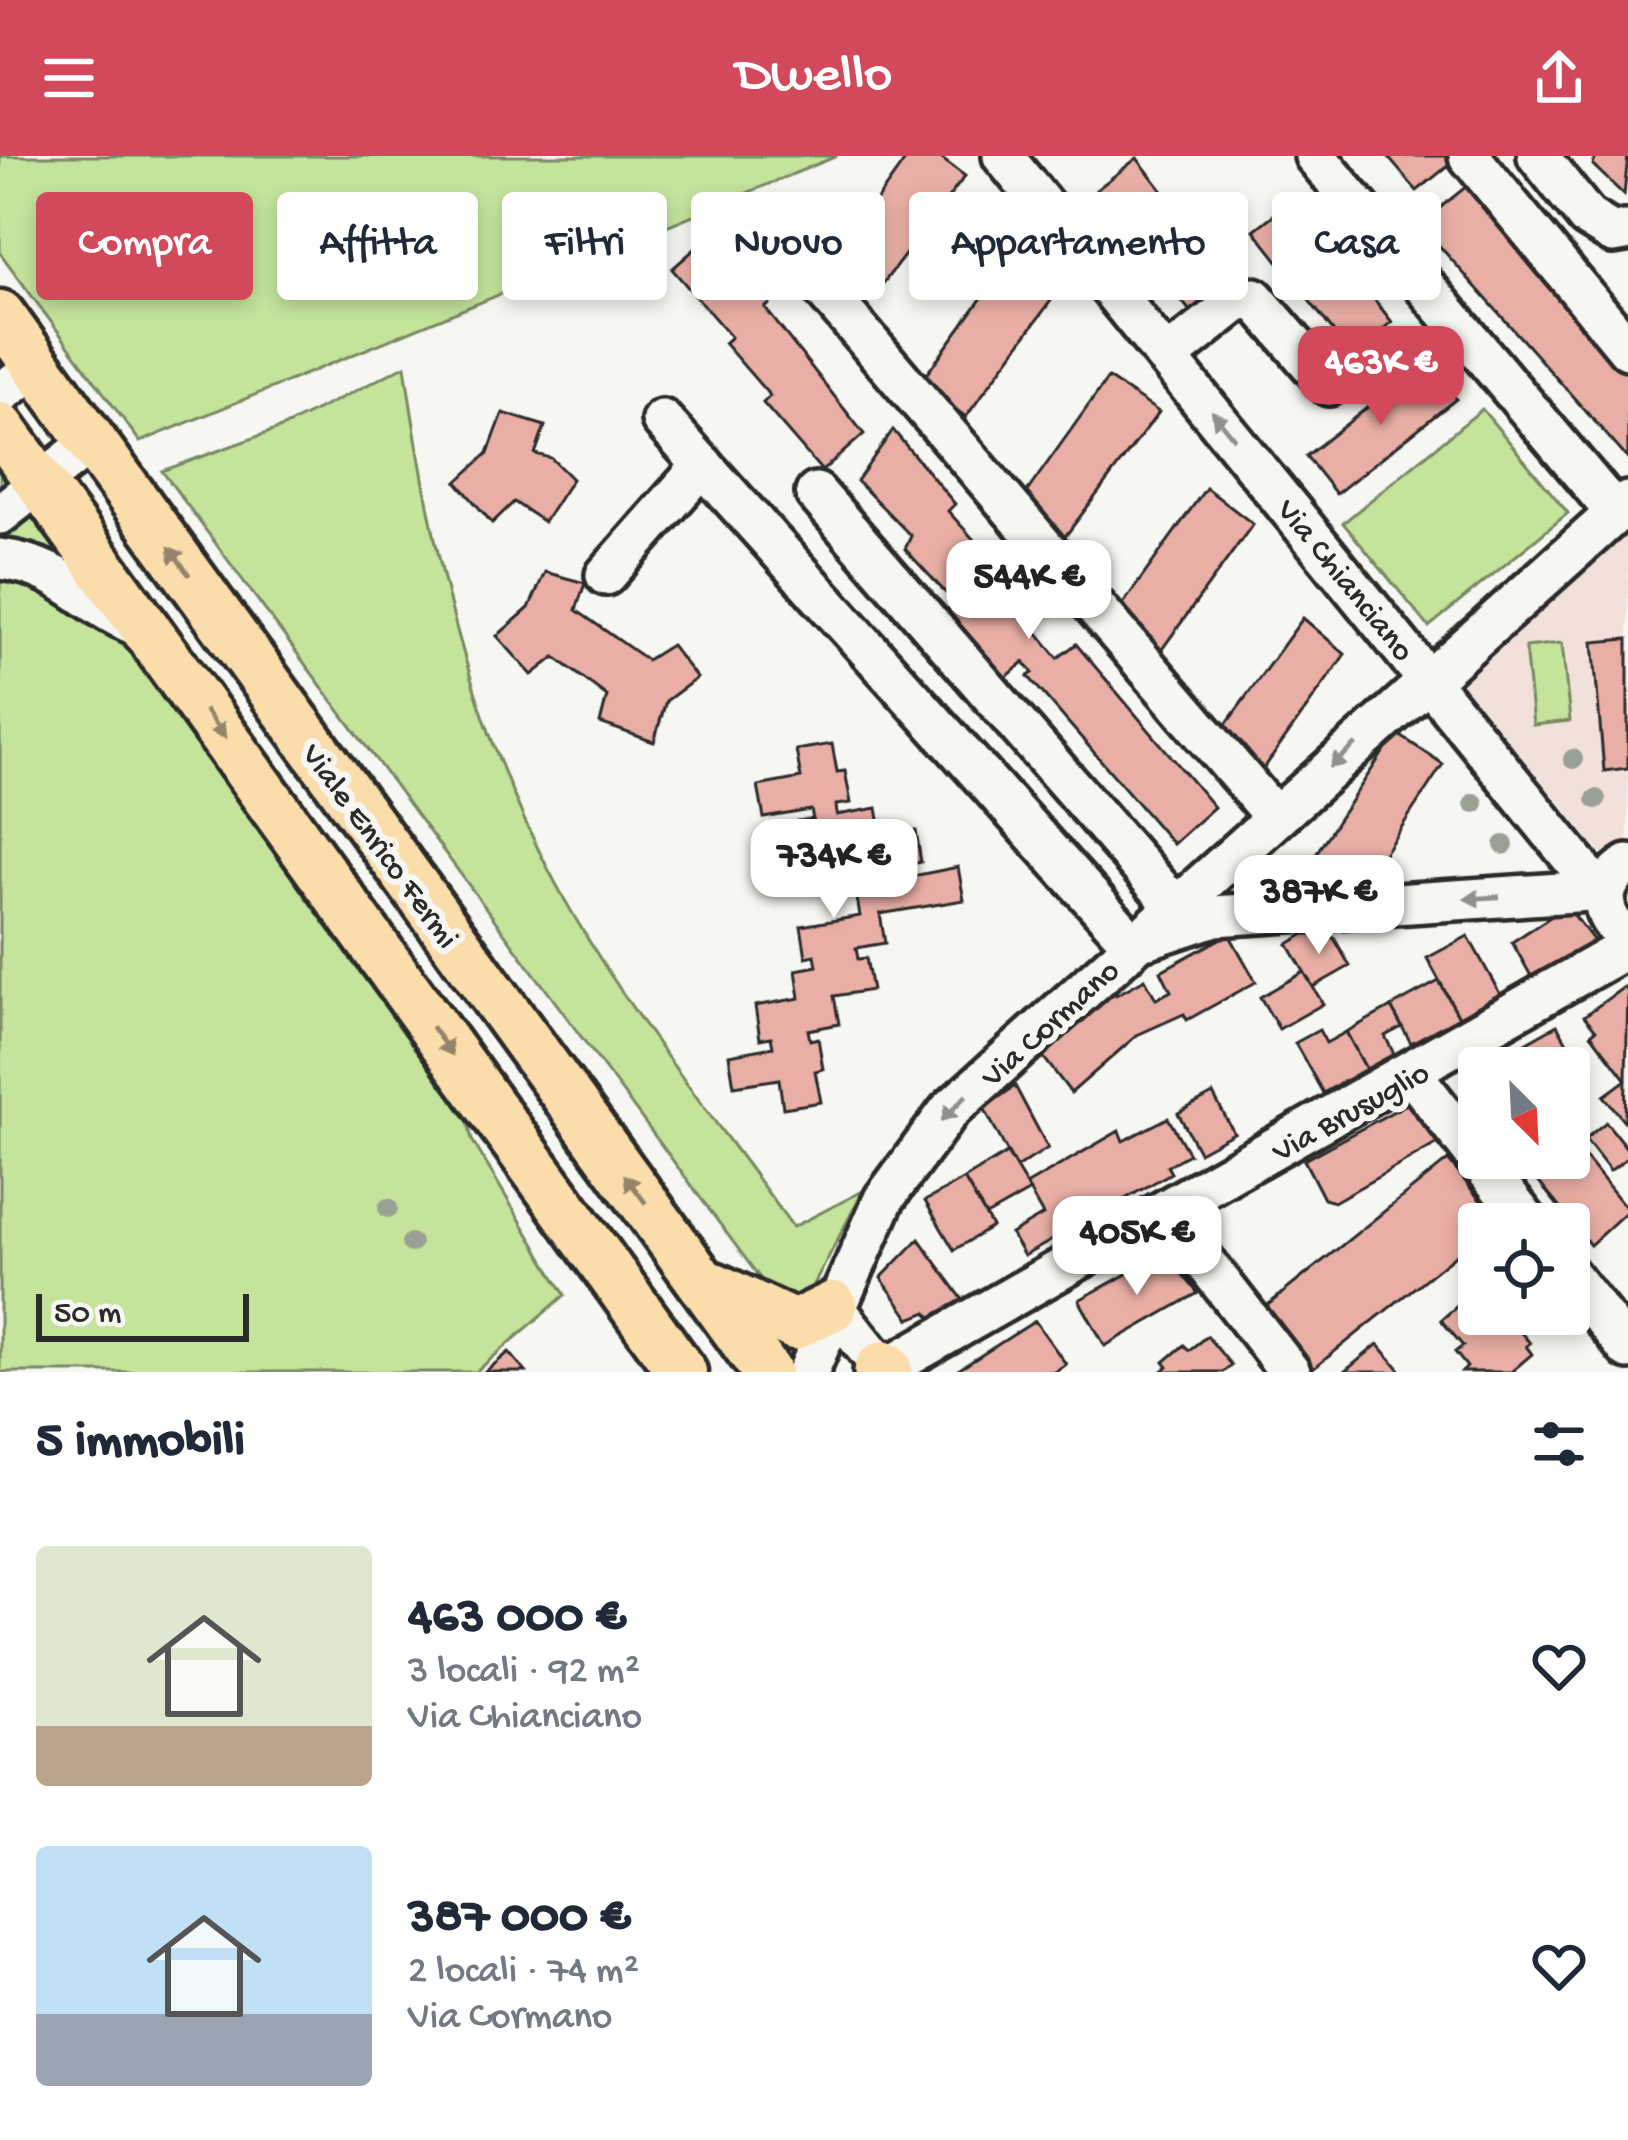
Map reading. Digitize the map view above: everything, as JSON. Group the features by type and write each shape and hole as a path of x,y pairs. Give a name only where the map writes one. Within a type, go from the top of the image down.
{"main road":[{"name":"Viale Enrico Fermi","path":"0,315 767,1372"},
{"name":"Viale Enrico Fermi","path":"0,427 682,1372"},
{"path":"706,1282 736,1301 794,1325 833,1306"},
{"path":"626,1294 634,1355 647,1372"}],"street":[{"name":"Via Chianciano","path":"1003,156 1430,678 1611,882"},
{"path":"662,420 1133,944 1622,508 1315,156"},
{"path":"1469,156 1628,349"},
{"path":"1538,156 1587,218 1613,233 1625,231"},
{"path":"1167,357 1235,303 1254,298 1329,385"},
{"path":"833,300 1275,817"},
{"path":"0,394 38,365"},
{"path":"0,514 93,441"},
{"path":"607,575 703,465"},
{"path":"815,493 1175,906"},
{"path":"0,559 54,572 93,605 147,628"},
{"path":"1611,882 1607,916 1628,936"},
{"name":"Via Cormano","path":"833,1306 884,1199 949,1111 1133,944 1215,916 1611,882"},
{"name":"Via Brusuglio","path":"882,1371 1412,1074 1628,947"},
{"path":"1412,1074 1513,1203"},
{"path":"1166,1212 1290,1372"},
{"path":"1590,1301 1628,1349"},
{"path":"833,1306 882,1371"},
{"path":"808,1372 833,1306"}],"shaded area":[{"path":"1628,533 1628,853 1603,856 1460,681"}],"green space":[{"path":"0,156 837,156 749,192 691,192 691,216 667,226 667,192 502,192 502,293 140,442 0,253"},
{"path":"405,366 429,511 463,652 511,790 577,921 654,1038 793,1227 863,1191 808,1296 796,1300 771,1293 162,471 281,428"},
{"path":"1482,409 1568,513 1429,627 1343,523"},
{"path":"0,463 462,1095 472,1140 565,1295 476,1372 0,1372"},
{"path":"1562,643 1570,721 1533,725 1525,647"}],"building":[{"path":"908,156 938,156 965,176 953,192 909,192 909,249 885,281 885,192"},
{"path":"1387,156 1458,156 1459,157 1417,191"},
{"path":"1628,156 1624,195 1593,165 1596,157"},
{"path":"1137,158 1163,192 1098,192"},
{"path":"1468,185 1628,368 1628,459 1441,248 1441,207"},
{"path":"1272,216 1272,253 1254,230"},
{"path":"691,252 691,291 672,269"},
{"path":"699,300 772,300 765,308 864,434 822,471 763,403 770,396 724,343 731,337"},
{"path":"980,300 1052,300 966,417 920,383"},
{"path":"1181,300 1210,300 1192,314"},
{"path":"1309,300 1375,300 1392,322 1351,354"},
{"path":"1426,361 1456,399 1336,494 1306,456"},
{"path":"1108,378 1159,412 1064,538 1016,507"},
{"path":"503,413 545,426 535,454 551,458 572,479 544,522 514,502 492,523 457,482 488,453"},
{"path":"893,430 955,504 948,511 994,562 989,573 1058,658 1076,644 1214,807 1173,844 1028,676 1033,673 1024,662 1002,681 943,614 955,603 905,549 911,536 857,481"},
{"path":"1206,488 1253,524 1160,652 1113,618"},
{"path":"545,572 585,583 576,610 647,660 671,645 697,678 666,701 654,742 600,723 607,696 555,657 532,675 497,636 529,608"},
{"path":"1303,618 1345,654 1257,778 1211,745"},
{"path":"1628,639 1628,768 1604,771 1593,642"},
{"path":"1396,733 1443,764 1357,895 1309,864"},
{"path":"832,744 837,772 845,771 851,803 836,805 837,815 877,808 882,837 916,831 921,862 906,865 908,877 958,867 964,900 880,914 885,943 856,948 858,959 866,958 872,990 834,996 839,1024 808,1030 810,1040 818,1038 823,1069 815,1071 821,1102 783,1108 779,1079 734,1086 729,1055 773,1047 771,1037 760,1039 755,1006 800,998 796,970 817,966 815,955 806,957 801,926 860,916 848,847 802,854 797,821 813,819 811,810 764,818 758,786 801,778 796,750"},
{"path":"1567,906 1594,941 1531,976 1512,942"},
{"path":"1229,934 1256,982 1187,1020 1184,1014 1137,1035 1071,1093 1041,1054 1112,991 1116,995 1145,979 1156,999 1171,991 1161,971"},
{"path":"1305,934 1334,938 1350,966 1313,987 1288,944"},
{"path":"1468,936 1500,994 1459,1017 1427,958"},
{"path":"1304,972 1323,1004 1279,1029 1260,997"},
{"path":"1439,981 1459,1017 1411,1043 1391,1007"},
{"path":"1624,987 1628,992 1626,1080 1591,1034 1596,1030 1584,1016"},
{"path":"1391,1007 1402,1027 1385,1036 1394,1054 1366,1069 1346,1032"},
{"path":"1557,1025 1570,1047 1527,1047 1525,1043"},
{"path":"1319,1030 1326,1043 1346,1032 1366,1069 1323,1093 1295,1043"},
{"path":"1626,1080 1625,1122 1604,1096"},
{"path":"1015,1086 1048,1148 1016,1168 984,1108"},
{"path":"1213,1094 1234,1133 1199,1152 1178,1113"},
{"path":"1407,1104 1438,1143 1334,1202 1324,1199 1304,1160"},
{"path":"1168,1118 1189,1154 1167,1166 1171,1173 1024,1256 1011,1234 1043,1215 1026,1185 1119,1131 1123,1141"},
{"path":"1606,1122 1628,1150 1628,1157 1610,1171 1590,1145 1590,1135"},
{"path":"1007,1153 1030,1191 986,1216 964,1179"},
{"path":"1448,1160 1458,1179 1463,1179 1483,1203 1458,1203 1458,1253 1313,1369 1264,1308"},
{"path":"1590,1163 1628,1210 1590,1245 1590,1203 1556,1203 1536,1179 1590,1179"},
{"path":"964,1179 992,1227 954,1250 925,1201"},
{"path":"919,1239 966,1304 933,1321 927,1312 910,1319 881,1278"},
{"path":"1165,1253 1198,1293 1105,1346 1079,1300"},
{"path":"1458,1305 1458,1335 1523,1335 1532,1354 1511,1372 1462,1372 1467,1367 1455,1352 1463,1346 1441,1320"},
{"path":"1035,1321 1066,1364 1054,1372 955,1372"},
{"path":"1207,1336 1231,1365 1223,1372 1161,1372 1168,1367 1164,1362 1184,1345 1189,1350"},
{"path":"1378,1344 1402,1372 1344,1372"},
{"path":"509,1352 526,1372 485,1372"}]}
